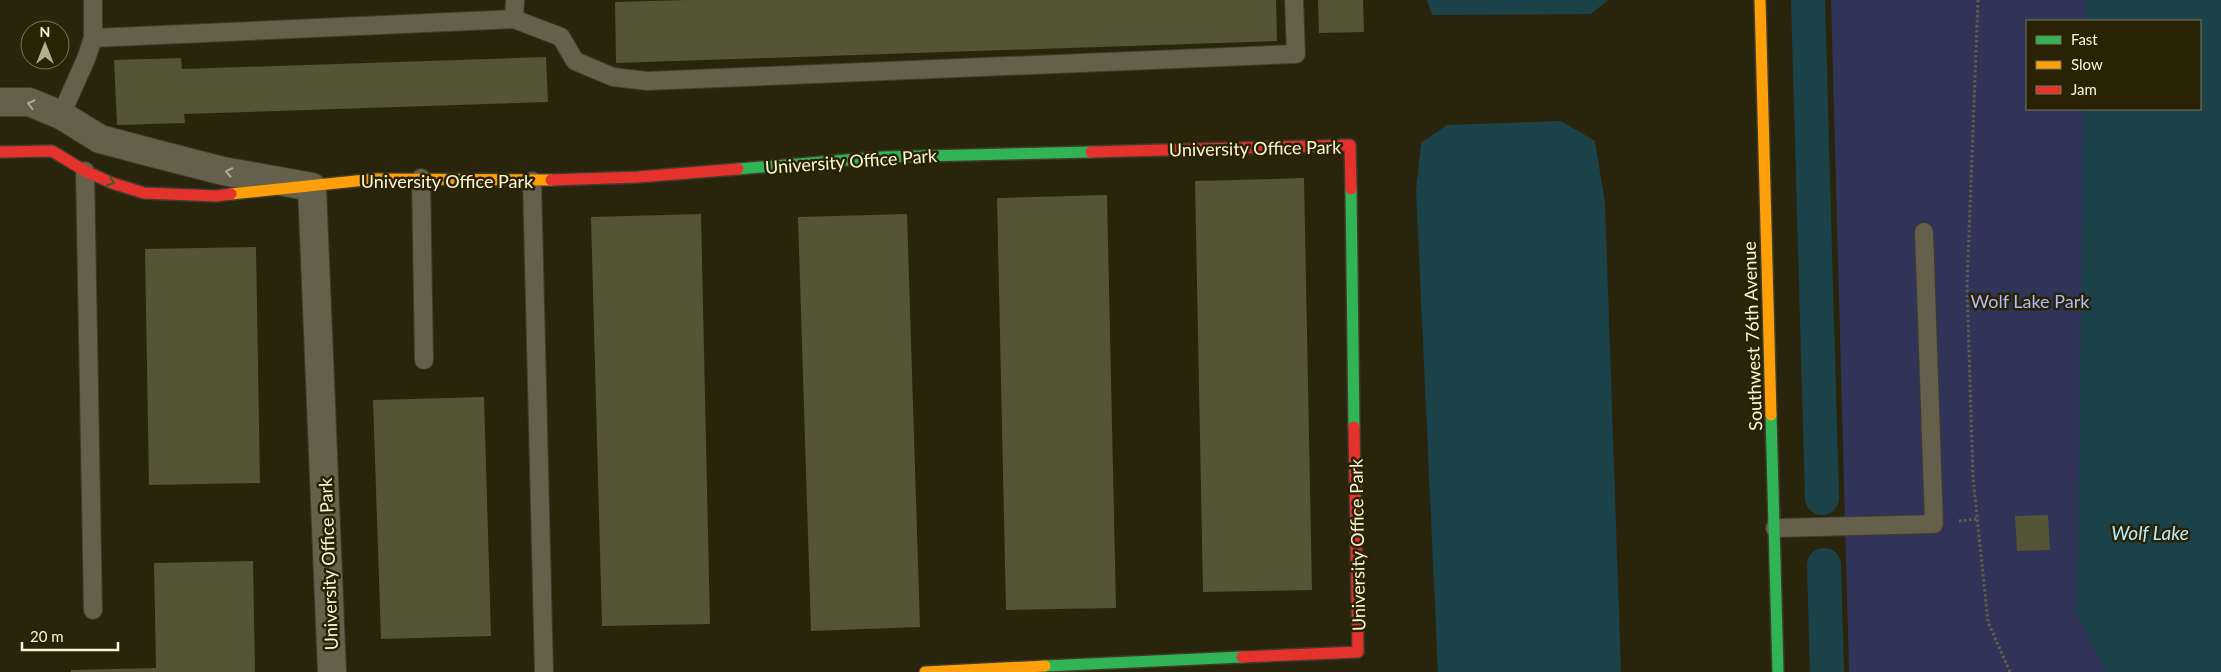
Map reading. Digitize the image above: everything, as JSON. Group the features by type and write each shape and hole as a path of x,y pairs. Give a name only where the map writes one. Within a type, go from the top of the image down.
{"street":[{"name":"Southwest 76th Avenue","path":"1760,0 1778,672"},
{"path":"0,102 29,102 62,115 100,139 223,171 312,187"},
{"path":"0,152 52,151 62,115"},
{"name":"University Office Park","path":"52,151 84,171 112,183 144,193 216,196 375,179 421,178 532,181 638,177 882,157 1350,145 1358,652 926,672"},
{"name":"University Office Park","path":"312,187 332,672"}],"lane":[{"path":"62,115 93,38 93,0"},
{"path":"514,19 515,0"},
{"path":"93,38 514,19 561,38 575,61 613,77 647,81 1296,54 1294,0"},
{"path":"84,171 93,610"},
{"path":"421,178 424,360"},
{"path":"532,181 544,672"},
{"path":"1775,528 1934,524 1924,232"}],"path":[{"path":"1978,0 1967,286 1973,478 1988,622 2010,672"}],"green space":[{"name":"Wolf Lake Park","path":"1831,0 2221,0 2221,672 1849,672"}],"water":[{"path":"1427,0 1608,0 1591,14 1432,15"},
{"name":"Wolf Lake","path":"2086,0 2221,0 2221,672 2106,672 2077,614 2084,110 2201,110 2201,20 2086,20"},
{"path":"1561,121 1595,141 1605,203 1621,672 1438,672 1416,190 1421,143 1447,125"}],"building":[{"path":"686,0 1276,0 1277,41 616,63 615,2"},
{"path":"1318,0 1363,0 1364,32 1319,33"},
{"path":"546,57 548,102 184,114 185,123 117,125 114,60 181,58 182,69"},
{"path":"1304,178 1312,590 1203,592 1195,181"},
{"path":"1107,195 1116,608 1006,610 997,198"},
{"path":"701,214 710,624 602,626 591,217"},
{"path":"907,214 920,627 811,631 798,217"},
{"path":"256,247 260,483 149,485 145,249"},
{"path":"484,397 491,636 381,639 373,400"},
{"path":"2048,515 2050,550 2017,551 2015,516"},
{"path":"253,561 255,672 71,672 71,670 156,668 154,563"}],"waterway":[{"path":"1808,0 1822,498"},
{"path":"1824,565 1827,672"}],"traffic: fast":[{"path":"738,169 882,157 1091,152"},
{"path":"1351,189 1354,427"},
{"path":"1771,415 1778,672"},
{"path":"1045,666 1242,657"}],"traffic: slow":[{"path":"1760,0 1771,415"},
{"path":"231,194 375,179 551,180"},
{"path":"925,672 1045,666"}],"traffic: jam":[{"path":"1091,152 1350,145 1351,189"},
{"path":"0,152 52,151 85,171 112,183 144,193 216,196 231,194"},
{"path":"551,180 638,177 738,169"},
{"path":"1242,657 1358,652 1354,427"}]}
